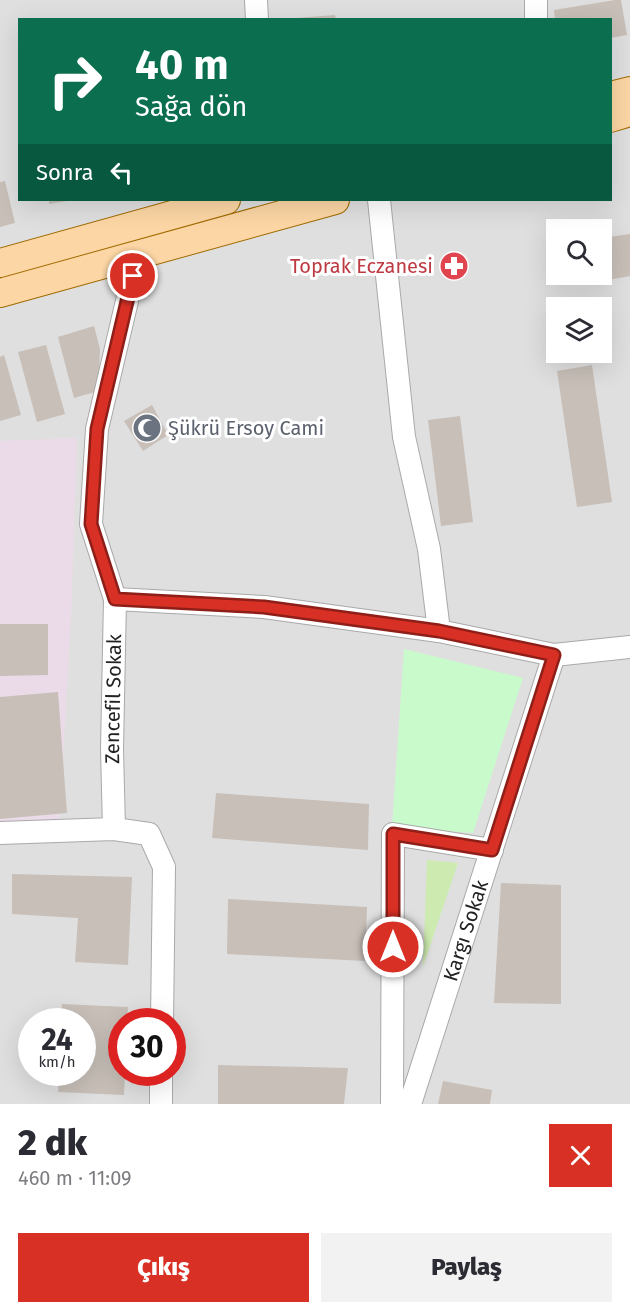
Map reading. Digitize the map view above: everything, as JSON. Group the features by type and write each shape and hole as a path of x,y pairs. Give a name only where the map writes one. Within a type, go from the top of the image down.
{"main road":[{"path":"612,96 630,91"},
{"path":"612,117 630,112"},
{"path":"0,263 222,201"},
{"path":"0,292 331,201"}],"street":[{"path":"256,0 257,18"},
{"path":"536,0 536,18"},
{"path":"379,201 404,437 429,549 439,631"},
{"name":"Zencefil Sokak","path":"114,829 112,749 115,599 91,524 97,429 138,254"},
{"path":"115,599 264,607 439,631 554,655 630,647"},
{"name":"Kargı Sokak","path":"410,1104 554,655"},
{"path":"0,833 114,829 149,834 164,867 162,1008"},
{"path":"392,1104 393,834 492,850"},
{"path":"160,1104 161,1086"}],"shaded area":[{"path":"0,0 630,0 630,1104 0,1104"},
{"path":"77,438 71,617 59,827 0,828 0,441"}],"green space":[{"path":"404,649 523,678 473,833 392,827"},
{"path":"427,860 458,863 423,967"}],"building":[{"path":"621,0 627,35 612,38 612,18 555,18 554,10"},
{"path":"335,15 336,18 296,18"},
{"path":"5,181 15,223 0,227 0,182"},
{"path":"49,201 67,201 49,204"},
{"path":"630,234 630,276 612,279 612,237"},
{"path":"94,326 100,349 99,375 95,392 74,398 58,337"},
{"path":"46,345 65,414 37,422 18,352"},
{"path":"4,355 21,415 0,421 0,357"},
{"path":"592,365 612,502 577,507 557,371"},
{"name":"Şükrü Ersoy Cami","path":"152,405 168,435 143,451 124,421"},
{"path":"460,416 473,522 441,526 428,420"},
{"path":"0,624 48,624 48,675 0,676"},
{"path":"58,692 67,813 0,819 0,697"},
{"path":"216,793 369,804 368,850 212,838"},
{"path":"12,874 132,877 128,965 75,962 78,918 12,914"},
{"path":"501,883 561,885 561,1004 494,1003"},
{"path":"228,899 367,907 365,961 227,954"},
{"path":"62,1004 128,1007 108,1008 108,1086 124,1086 124,1095 58,1092 58,1086 96,1086 96,1008 62,1008"},
{"path":"218,1065 348,1068 344,1104 218,1104"},
{"path":"443,1081 492,1090 490,1104 438,1104"}],"place":[{"name":"Toprak Eczanesi","path":"454,266"},
{"name":"Şükrü Ersoy Cami","path":"147,428"}],"route":[{"path":"133,276 97,429 91,524 115,599 264,607 439,631 554,655 492,850 393,834 393,947"}]}
